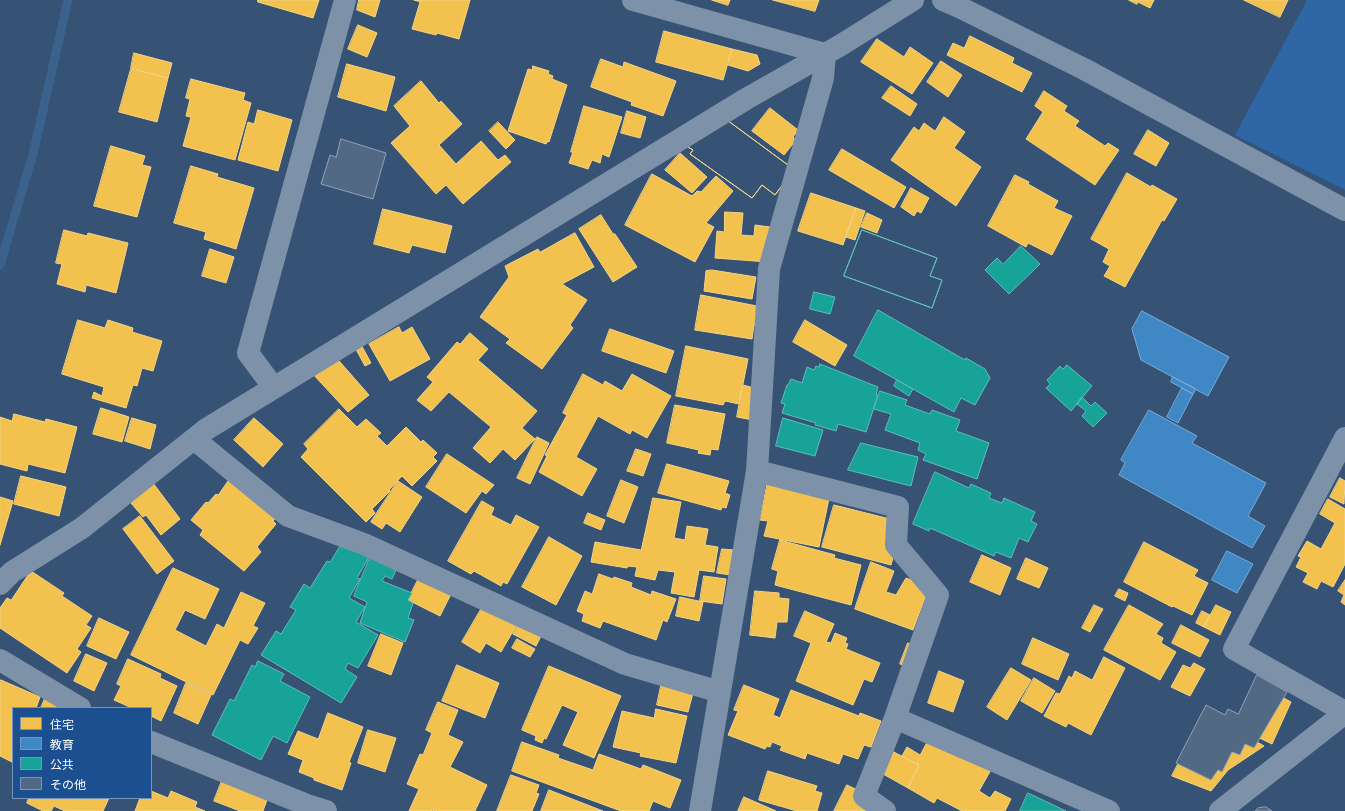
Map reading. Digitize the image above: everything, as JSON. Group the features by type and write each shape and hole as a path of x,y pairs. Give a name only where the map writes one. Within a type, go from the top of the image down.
{"street":[{"path":"274,388 248,353 345,0"},
{"path":"633,0 825,54"},
{"path":"0,584 12,572 82,528 204,430 746,99 825,54 913,0"},
{"path":"943,0 1084,69 1345,210"},
{"path":"700,811 758,471 769,269 824,78 825,54"},
{"path":"1220,811 1345,713 1234,649 1345,438"},
{"path":"194,439 288,516 364,544 625,664 720,692"},
{"path":"758,471 898,507 896,545 938,595 895,718 864,796 885,811"},
{"path":"0,660 78,707"},
{"path":"895,718 1109,811"},
{"path":"152,742 307,805 326,811"}],"shaded area":[{"path":"1307,0 1345,0 1345,190 1235,135"}],"building: 住宅":[{"path":"258,0 319,0 313,18 258,2"},
{"path":"359,0 380,0 375,17 357,10"},
{"path":"414,0 470,0 459,39 437,33 436,35 412,29 420,2"},
{"path":"712,0 730,0 728,5"},
{"path":"773,0 819,0 815,11"},
{"path":"1129,0 1154,0 1150,8 1138,2 1137,4"},
{"path":"1244,0 1288,0 1280,17"},
{"path":"358,25 377,33 367,57 348,49"},
{"path":"664,31 732,49 723,80 656,62"},
{"path":"970,36 1014,58 1012,63 1032,73 1022,92 947,55 953,43 964,48"},
{"path":"877,39 904,57 910,47 933,63 912,94 861,62"},
{"path":"732,49 757,55 760,64 748,71 728,65"},
{"path":"134,53 172,63 168,78 131,68"},
{"path":"601,59 623,67 624,62 676,81 663,116 631,105 632,102 591,87"},
{"path":"941,61 962,75 948,97 927,82"},
{"path":"347,64 395,77 386,111 338,97"},
{"path":"533,66 549,71 548,74 553,76 552,79 567,85 549,142 548,141 546,144 508,131 528,69 532,70"},
{"path":"131,69 168,78 157,122 119,112"},
{"path":"191,79 245,93 243,100 251,103 235,160 183,146 191,117 186,116 190,99 186,98"},
{"path":"421,81 439,103 441,101 462,124 439,145 456,164 481,141 498,160 505,155 511,162 463,204 446,185 436,194 391,143 410,126 394,106"},
{"path":"891,86 917,104 910,116 882,98"},
{"path":"1044,91 1067,106 1064,111 1079,121 1075,126 1105,146 1108,143 1119,150 1095,185 1026,139 1043,112 1035,106"},
{"path":"584,106 622,117 609,157 602,154 600,163 592,160 588,169 569,163"},
{"path":"770,108 798,130 793,137 796,140 784,155 752,131"},
{"path":"258,110 292,120 278,171 238,160 248,122 254,124"},
{"path":"627,111 646,117 640,138 621,133"},
{"path":"944,117 965,132 954,148 981,167 956,206 891,160 914,127 919,131 924,123 935,131"},
{"path":"727,120 792,168 789,176 775,195 762,185 752,198 690,154 693,150 688,147"},
{"path":"727,120 792,168 789,176 775,195 762,185 752,198 690,154 693,150 688,147"},
{"path":"498,122 515,140 506,149 489,131"},
{"path":"1148,130 1169,143 1156,166 1134,154"},
{"path":"111,146 145,156 142,165 151,167 137,217 94,206"},
{"path":"842,149 906,187 894,208 829,170"},
{"path":"680,153 707,177 692,193 665,170"},
{"path":"191,166 218,174 217,177 254,188 236,249 204,239 206,232 174,223"},
{"path":"1127,173 1151,187 1152,185 1177,199 1164,221 1162,220 1125,287 1104,276 1110,266 1103,262 1109,249 1091,239"},
{"path":"652,174 692,196 697,191 701,192 716,176 733,191 706,223 714,227 695,262 625,225"},
{"path":"1015,175 1029,182 1028,184 1058,201 1054,208 1072,216 1052,255 1028,243 1026,247 988,226"},
{"path":"911,188 929,198 921,213 917,211 914,216 901,207"},
{"path":"811,193 856,208 843,245 798,231"},
{"path":"856,208 865,211 855,240 846,237"},
{"path":"383,209 452,226 445,253 412,245 409,253 374,244"},
{"path":"725,212 743,213 741,235 754,236 755,225 770,227 768,262 715,258 717,231 724,232"},
{"path":"867,213 882,220 877,233 861,227"},
{"path":"601,215 637,267 613,282 579,229"},
{"path":"64,230 87,236 88,233 128,243 116,293 86,285 85,292 57,284 62,264 56,263"},
{"path":"575,233 594,267 562,284 587,300 570,325 573,328 542,369 506,343 510,339 480,317 509,277 505,266 538,249 540,252"},
{"path":"210,249 234,257 226,283 202,276"},
{"path":"712,270 756,277 752,299 704,291 706,271"},
{"path":"701,295 762,307 758,326 754,325 752,339 695,330"},
{"path":"78,320 105,328 108,320 133,328 132,332 162,341 153,371 142,368 137,386 133,385 126,408 92,398 94,392 102,396 104,387 62,374"},
{"path":"805,320 847,345 835,366 793,342"},
{"path":"399,327 402,333 412,327 430,359 390,381 369,344"},
{"path":"610,329 674,351 666,373 602,351"},
{"path":"470,333 488,349 478,360 537,411 522,428 535,439 515,460 503,449 490,463 473,448 491,427 449,392 431,411 417,400 433,382 427,377 457,342 460,344"},
{"path":"358,339 371,363 365,366 352,342"},
{"path":"686,346 748,359 739,404 725,401 723,405 676,396"},
{"path":"333,354 369,395 348,412 311,372"},
{"path":"583,374 603,385 605,381 622,391 632,374 671,396 647,438 632,430 630,434 598,416 576,457 597,469 582,496 539,472 547,456 545,455 567,415 563,413"},
{"path":"743,385 758,389 753,420 737,417"},
{"path":"675,405 725,414 718,450 711,449 710,455 698,453 699,450 667,443"},
{"path":"101,408 129,417 122,442 93,434"},
{"path":"339,409 357,427 366,419 381,433 377,436 387,446 406,427 421,442 423,440 437,453 433,457 437,461 412,486 402,476 389,490 390,491 372,509 375,513 366,522 301,457 308,449 304,444"},
{"path":"14,414 45,422 46,419 77,427 65,473 28,464 27,471 0,464 0,417 12,421"},
{"path":"132,418 156,425 150,449 125,441"},
{"path":"254,418 283,444 263,467 234,440"},
{"path":"537,437 549,443 530,484 517,478"},
{"path":"636,449 651,454 643,476 627,471"},
{"path":"447,454 494,485 486,494 482,491 466,513 426,487"},
{"path":"667,464 729,481 725,493 730,495 726,508 722,507 721,510 658,493"},
{"path":"236,470 277,517 273,521 276,524 257,547 261,552 244,571 200,535 203,530 191,520 206,502 208,503 216,494 218,495"},
{"path":"21,476 66,487 59,516 14,504"},
{"path":"769,476 832,484 819,547 764,536 768,521 760,520"},
{"path":"1340,478 1345,481 1344,504 1330,497"},
{"path":"621,480 638,487 624,523 607,516"},
{"path":"398,481 422,497 400,532 386,523 382,529 371,522"},
{"path":"153,483 180,519 161,535 146,515 143,517 131,503 134,501 133,499"},
{"path":"0,497 13,501 0,545"},
{"path":"653,498 681,502 674,538 685,540 687,526 708,529 705,545 718,547 714,572 699,570 694,597 671,593 675,572 658,570 655,580 635,576 637,567 628,566 627,568 591,562 595,542 641,550"},
{"path":"1328,499 1345,509 1345,564 1333,587 1321,581 1317,589 1303,582 1308,573 1296,567 1301,557 1298,556 1307,541 1321,549 1335,523 1320,514"},
{"path":"482,501 494,508 491,515 511,525 516,515 539,527 507,584 503,582 501,586 474,571 471,574 448,561"},
{"path":"834,505 894,520 897,543 891,565 822,547"},
{"path":"588,513 605,520 601,530 584,523"},
{"path":"140,516 174,561 157,574 123,529"},
{"path":"549,537 582,556 556,605 522,587"},
{"path":"780,540 835,555 834,558 861,565 851,605 775,585 778,571 772,569"},
{"path":"1144,542 1198,570 1194,576 1208,583 1192,615 1173,606 1172,607 1124,582"},
{"path":"722,549 734,550 731,575 717,573"},
{"path":"982,555 1011,568 1000,595 970,582"},
{"path":"1026,558 1048,568 1039,588 1017,579"},
{"path":"871,562 894,571 886,592 896,595 906,578 929,587 913,630 855,609"},
{"path":"173,568 219,589 205,619 185,610 175,630 206,646 217,624 224,628 241,592 265,603 253,626 258,628 248,644 240,640 213,695 131,655"},
{"path":"424,568 456,584 440,616 408,600"},
{"path":"31,571 64,593 62,596 92,616 86,625 91,628 77,649 81,652 67,673 0,628 0,608 7,598 11,600"},
{"path":"599,574 632,583 631,587 651,595 652,591 676,599 667,622 663,620 656,640 603,621 600,628 582,621 584,614 577,611 585,591 592,594"},
{"path":"704,576 726,579 722,604 700,601"},
{"path":"1345,580 1345,605 1341,602 1344,595 1338,591"},
{"path":"1119,589 1128,593 1125,601 1115,596"},
{"path":"755,591 779,593 779,598 789,599 787,622 777,622 775,638 750,635"},
{"path":"680,597 703,602 699,621 676,616"},
{"path":"1094,605 1103,609 1090,632 1082,628"},
{"path":"1129,605 1163,624 1156,634 1163,638 1161,643 1176,652 1160,680 1104,650"},
{"path":"1216,605 1231,612 1220,635 1204,627"},
{"path":"483,606 520,619 501,652 486,643 480,653 462,642"},
{"path":"805,611 834,624 826,642 831,643 835,633 847,638 845,643 848,644 846,649 880,663 872,682 864,679 853,705 796,681 811,643 794,636"},
{"path":"1202,611 1210,615 1204,627 1196,623"},
{"path":"99,618 129,632 116,659 87,646"},
{"path":"521,620 543,632 536,646 513,634"},
{"path":"1181,625 1209,640 1200,657 1172,643"},
{"path":"381,634 403,643 391,675 368,666"},
{"path":"1033,638 1069,654 1058,680 1022,664"},
{"path":"517,639 535,649 530,657 512,648"},
{"path":"908,643 919,646 911,668 900,664"},
{"path":"86,654 107,663 94,691 74,681"},
{"path":"1104,657 1125,668 1091,735 1068,723 1066,727 1044,716 1056,693 1060,694 1069,676 1072,678 1075,671 1092,680"},
{"path":"128,659 161,674 160,678 177,686 161,721 152,716 152,707 130,707 114,700 121,686 117,684"},
{"path":"1194,663 1205,669 1190,696 1171,687 1183,665 1190,668"},
{"path":"457,665 499,683 485,718 442,701"},
{"path":"549,666 621,696 594,758 563,745 578,712 562,705 546,739 544,738 542,743 535,740 536,736 522,730"},
{"path":"1011,668 1031,680 1007,720 987,707"},
{"path":"939,671 964,681 953,712 928,703"},
{"path":"1034,678 1055,691 1042,713 1021,701"},
{"path":"1,680 40,697 36,707 12,707 12,762 0,756"},
{"path":"186,683 211,695 198,724 174,713"},
{"path":"1258,684 1291,702 1272,744 1239,728"},
{"path":"744,685 779,699 773,715 780,718 791,690 859,716 860,713 881,721 871,747 864,745 858,759 843,754 839,764 807,753 805,759 780,750 782,746 772,742 770,747 767,746 765,749 728,735 738,711 734,710"},
{"path":"661,686 693,693 688,712 657,705"},
{"path":"49,689 82,707 41,707"},
{"path":"438,702 458,710 448,735 463,742 450,767 487,785 475,811 409,811 419,789 407,784 420,754 423,755 432,733 426,730"},
{"path":"656,709 687,716 676,763 640,756 641,753 613,747 622,711 654,718"},
{"path":"1205,712 1264,746 1228,770 1211,791 1172,776"},
{"path":"328,713 363,727 349,762 351,763 342,790 314,780 314,778 299,772 303,760 288,754 298,731 318,739"},
{"path":"368,730 396,738 385,772 358,763"},
{"path":"929,739 992,768 979,791 990,798 995,791 1011,799 1005,811 962,811 937,798 934,803 908,788 919,765 902,756 907,747 920,755"},
{"path":"522,742 559,755 558,758 593,770 599,754 641,769 643,765 681,780 670,808 653,801 649,811 621,811 512,771"},
{"path":"886,748 919,765 908,788 876,770"},
{"path":"226,771 271,789 263,811 240,811 214,801"},
{"path":"768,771 817,786 815,791 822,793 817,811 797,811 759,800"},
{"path":"511,775 539,785 536,793 539,794 532,811 497,811"},
{"path":"847,785 878,800 872,811 834,811"},
{"path":"549,790 603,811 541,811"},
{"path":"152,791 168,798 171,791 197,802 195,807 205,811 135,811 140,799 152,799"},
{"path":"744,797 776,811 738,811"},
{"path":"29,799 109,799 103,811 65,811 54,806 51,811 43,811 27,803"}],"building: 教育":[{"path":"1142,311 1229,357 1208,396 1141,360 1132,329"},
{"path":"1173,377 1196,389 1193,394 1171,382"},
{"path":"1182,388 1193,394 1178,423 1167,417"},
{"path":"1149,410 1197,436 1192,443 1266,483 1248,516 1265,526 1252,548 1119,475 1125,463 1121,460"},
{"path":"1227,551 1253,564 1237,593 1212,580"}],"building: 公共":[{"path":"862,230 937,258 930,276 942,280 932,308 844,276"},
{"path":"862,230 937,258 930,276 942,280 932,308 844,276"},
{"path":"1021,246 1040,264 1009,294 985,270 997,258 1003,264"},
{"path":"814,292 835,297 830,314 810,309"},
{"path":"878,310 965,360 966,358 985,369 990,378 975,405 961,398 954,412 854,356"},
{"path":"820,364 878,387 876,395 878,395 866,432 838,424 836,431 815,425 816,423 782,413 785,404 781,403 787,385 791,379 802,383 807,367 814,370 816,366 819,367"},
{"path":"1067,365 1092,386 1071,411 1046,388 1050,384 1047,380 1060,366 1063,369"},
{"path":"897,380 913,389 909,396 894,386"},
{"path":"880,391 907,400 905,405 930,414 932,410 960,420 956,431 989,443 977,479 923,460 926,454 918,450 920,443 885,430 891,414 874,409"},
{"path":"1082,397 1091,406 1095,402 1107,413 1093,427 1082,416 1086,411 1077,404"},
{"path":"783,418 823,430 815,456 776,446"},
{"path":"861,443 918,457 911,486 848,470"},
{"path":"935,472 969,488 971,484 991,493 989,498 1002,503 1004,498 1035,512 1031,521 1037,524 1028,542 1019,538 1011,558 996,552 994,556 930,528 929,531 913,524"},
{"path":"347,535 373,550 357,578 360,579 349,598 365,607 356,622 378,635 358,668 348,663 345,669 357,677 341,703 261,655 276,631 281,634 296,610 290,607 304,584 310,588 327,561 330,562"},
{"path":"374,548 401,559 392,579 385,576 382,581 412,593 408,600 413,603 408,618 414,620 405,642 360,623 367,602 354,596"},
{"path":"258,661 284,674 280,681 310,697 287,743 273,736 261,760 212,735 230,699 234,701 252,665 255,667"},
{"path":"1028,793 1066,811 1020,811"}],"building: その他":[{"path":"341,139 386,153 373,199 321,184 330,155 336,157"},
{"path":"1257,675 1287,692 1254,748 1245,744 1240,755 1232,752 1222,772 1218,770 1211,780 1176,763 1206,705 1225,715 1228,709 1238,714"},
{"path":"1266,807 1272,811 1255,811 1258,808"}],"waterway":[{"path":"0,265 33,154 68,0"}]}
